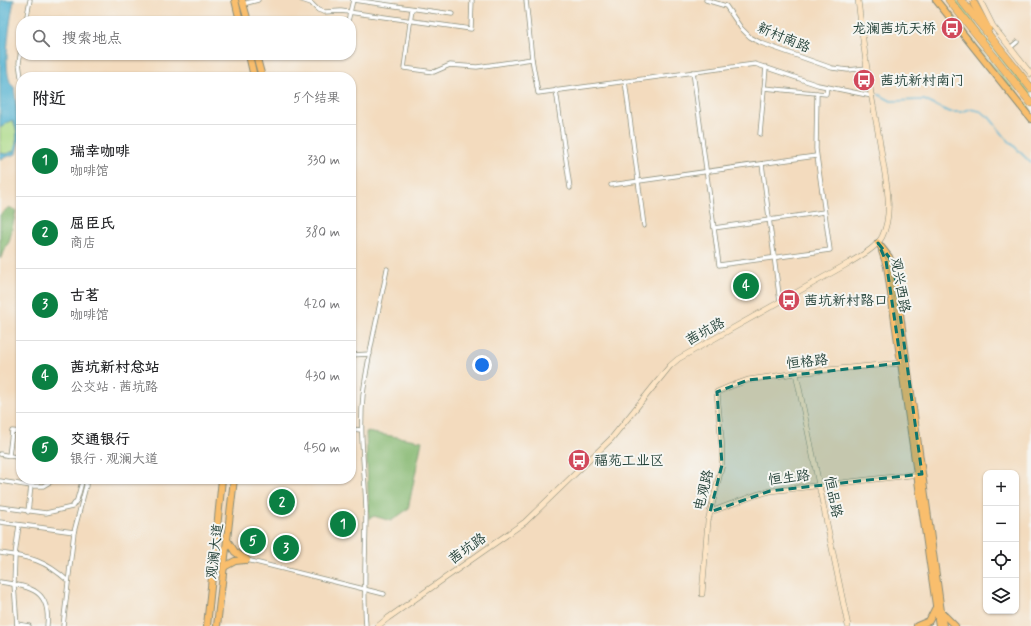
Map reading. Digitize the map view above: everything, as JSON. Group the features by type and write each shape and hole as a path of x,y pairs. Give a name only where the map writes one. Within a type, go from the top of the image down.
{"highway":[{"path":"948,0 1031,103"},
{"path":"961,0 1031,88"},
{"path":"975,1 997,45"}],"main road":[{"path":"234,0 239,16"},
{"path":"936,0 1031,119"},
{"path":"243,2 247,16"},
{"path":"249,60 253,72"},
{"path":"257,60 261,72"},
{"name":"观兴西路","path":"878,243 886,261 943,626"},
{"name":"观兴西路","path":"878,243 890,257 894,270 938,626"},
{"name":"观澜大道","path":"207,626 221,484"},
{"name":"观澜大道","path":"217,626 233,484"},
{"path":"227,540 235,552 247,560"},
{"path":"224,567 235,561 247,560"},
{"path":"917,626 929,620 934,613 936,605"},
{"path":"941,610 944,616 955,626"}],"street":[{"path":"27,16 30,0"},
{"path":"243,2 258,0"},
{"path":"302,0 324,12 341,11 472,28 472,0"},
{"path":"349,16 353,0 452,14"},
{"path":"526,0 532,59 538,93 755,64 818,85 872,96"},
{"name":"新村南路","path":"706,0 726,6 741,28 755,40 767,46 832,68 848,70 867,68"},
{"path":"858,0 888,201 886,223 882,237 878,243"},
{"path":"975,1 1031,74"},
{"path":"412,9 404,68 434,72 450,65 477,67 532,59"},
{"path":"1010,48 1017,42"},
{"path":"19,60 20,72"},
{"path":"760,134 766,67"},
{"path":"693,72 719,265 830,250 816,156 817,94"},
{"path":"625,81 644,226"},
{"path":"764,88 826,94 827,87"},
{"path":"556,90 570,188"},
{"path":"611,185 816,156"},
{"path":"762,164 780,302"},
{"path":"714,228 824,212"},
{"name":"茜坑路","path":"378,626 525,522 612,439 670,366 678,359 849,263 878,243"},
{"path":"366,626 364,589 366,510 361,430 363,396 387,270"},
{"path":"356,355 370,354"},
{"name":"恒格路","path":"718,392 748,380 796,373 901,363"},
{"name":"恒品路","path":"796,373 848,626"},
{"name":"电观路","path":"702,594 710,512 721,471 722,460 718,392"},
{"path":"356,430 361,430"},
{"path":"9,456 12,431 16,431"},
{"path":"0,454 16,457"},
{"name":"恒生路","path":"710,512 763,493 920,474"},
{"path":"0,481 16,484"},
{"path":"19,484 43,486 46,484"},
{"path":"0,507 28,512 46,513 72,507 77,500 81,484"},
{"path":"63,626 74,532 86,484"},
{"path":"28,512 31,486"},
{"path":"0,522 74,532"},
{"path":"19,525 15,555 14,584 17,625 29,626"},
{"path":"0,552 38,560 50,566 68,581"},
{"path":"247,560 384,594"},
{"path":"0,582 29,587 37,591 48,608 47,626"}],"highlighted area":[{"path":"878,243 889,257 894,270 922,474 770,491 710,512 722,465 717,392 748,380 901,363 886,261"}],"green space":[{"path":"939,0 941,0 1031,110 1031,115"},
{"path":"953,0 957,0 1031,94 1031,98"},
{"path":"12,120 16,127 16,143 14,151 6,154 0,153 0,128"},
{"path":"9,207 16,211 9,242 0,259 0,215"},
{"path":"366,432 422,441 408,509 391,521 374,516 369,519"}],"water":[{"path":"0,0 14,0 9,32 7,60 10,81 14,87 16,127 12,120 0,128"},
{"path":"16,143 16,154 0,159 0,153 6,154 14,151"}],"waterway":[{"path":"878,94 891,101 924,100 949,112 961,112 970,109 980,111 989,117 1005,137 1031,163"}],"place":[{"name":"龙澜茜坑天桥","path":"952,28"},
{"name":"茜坑新村南门","path":"864,80"},
{"name":"茜坑新村总站","path":"746,286"},
{"name":"茜坑新村路口","path":"789,300"},
{"name":"福苑工业区","path":"579,460"},
{"name":"屈臣氏","path":"282,502"},
{"name":"瑞幸咖啡","path":"343,524"},
{"name":"交通银行","path":"253,541"},
{"name":"古茗","path":"286,548"}]}
